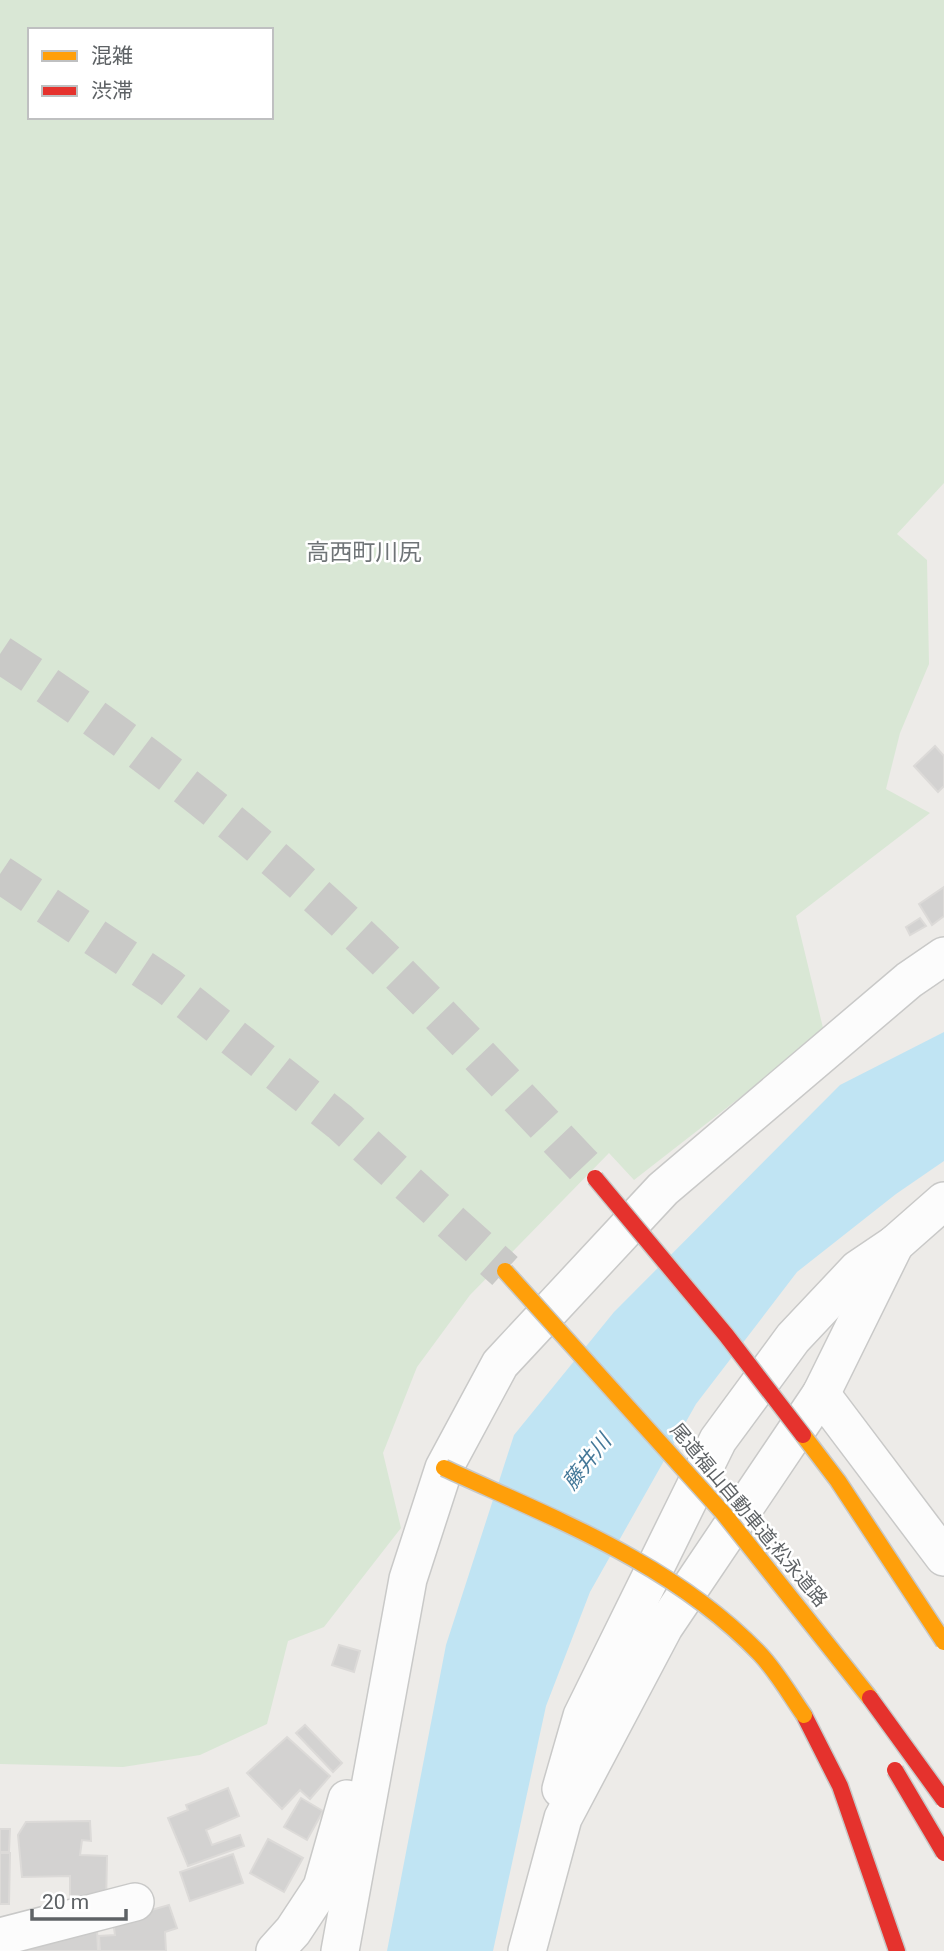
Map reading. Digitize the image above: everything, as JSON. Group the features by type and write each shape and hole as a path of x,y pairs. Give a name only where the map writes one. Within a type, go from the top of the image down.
{"main road":[{"path":"595,1178 726,1335 838,1481 944,1642"},
{"name":"尾道福山自動車道;松永道路","path":"505,1272 611,1385 753,1549 869,1696 944,1800"},
{"path":"611,1385 847,1696"},
{"path":"444,1468 661,1573 712,1609 762,1656 804,1716 839,1786 897,1951"},
{"path":"885,1753 944,1853"}],"street":[{"path":"275,1951 293,1931 322,1887 408,1579 444,1468 500,1364 663,1189 909,980 944,956"},
{"path":"564,1818 553,1817 582,1716 718,1440 793,1338 858,1269 895,1244 944,1201"},
{"path":"527,1951 564,1818 664,1628 821,1394 895,1244"},
{"path":"821,1394 944,1557"},
{"path":"340,1951 408,1579"},
{"path":"0,1937 135,1902"}],"green space":[{"path":"0,0 944,0 944,483 897,534 927,560 929,664 900,733 886,789 930,813 796,916 824,1032 634,1180 609,1153 470,1295 417,1367 383,1453 401,1528 324,1627 288,1641 267,1724 200,1755 123,1767 0,1764"}],"water":[{"name":"藤井川","path":"944,1032 944,1161 896,1194 797,1272 696,1404 590,1592 546,1706 493,1951 387,1951 446,1645 514,1435 614,1312 840,1085"}],"building":[{"path":"935,746 944,756 944,786 938,792 914,766"},
{"path":"944,887 944,916 932,925 919,904"},
{"path":"920,918 926,926 910,935 906,927"},
{"path":"339,1645 360,1651 354,1672 332,1665"},
{"path":"305,1725 342,1763 333,1772 296,1733"},
{"path":"287,1737 330,1776 310,1799 300,1790 282,1809 247,1773"},
{"path":"228,1788 239,1816 206,1830 212,1845 240,1835 244,1846 188,1866 168,1818 188,1810 186,1805"},
{"path":"301,1798 323,1811 307,1840 284,1827"},
{"path":"90,1821 91,1841 82,1840 80,1855 107,1856 106,1907 70,1903 70,1876 22,1877 18,1835 26,1822"},
{"path":"0,1829 10,1829 9,1852 0,1852"},
{"path":"268,1839 303,1858 284,1892 250,1873"},
{"path":"0,1853 10,1853 9,1904 0,1904"},
{"path":"233,1854 243,1883 190,1901 180,1872"},
{"path":"169,1905 177,1928 165,1932 166,1951 100,1951 99,1936 115,1935 113,1921"},
{"path":"97,1929 98,1951 0,1951"}],"tunnel":[{"path":"0,654 102,723 151,760 295,877 412,986 595,1178"},
{"path":"0,874 168,986 340,1122 505,1271"}],"traffic: jam":[{"path":"595,1178 726,1335 803,1435"},
{"path":"870,1698 944,1800"},
{"path":"804,1715 840,1786 897,1951"},
{"path":"895,1770 944,1853"}],"traffic: slow":[{"path":"505,1271 724,1514 870,1698"},
{"path":"803,1435 838,1481 944,1642"},
{"path":"444,1468 611,1546 690,1594 726,1622 760,1654 804,1715"}],"district":[{"name":"高西町川尻","path":"364,552"}]}
